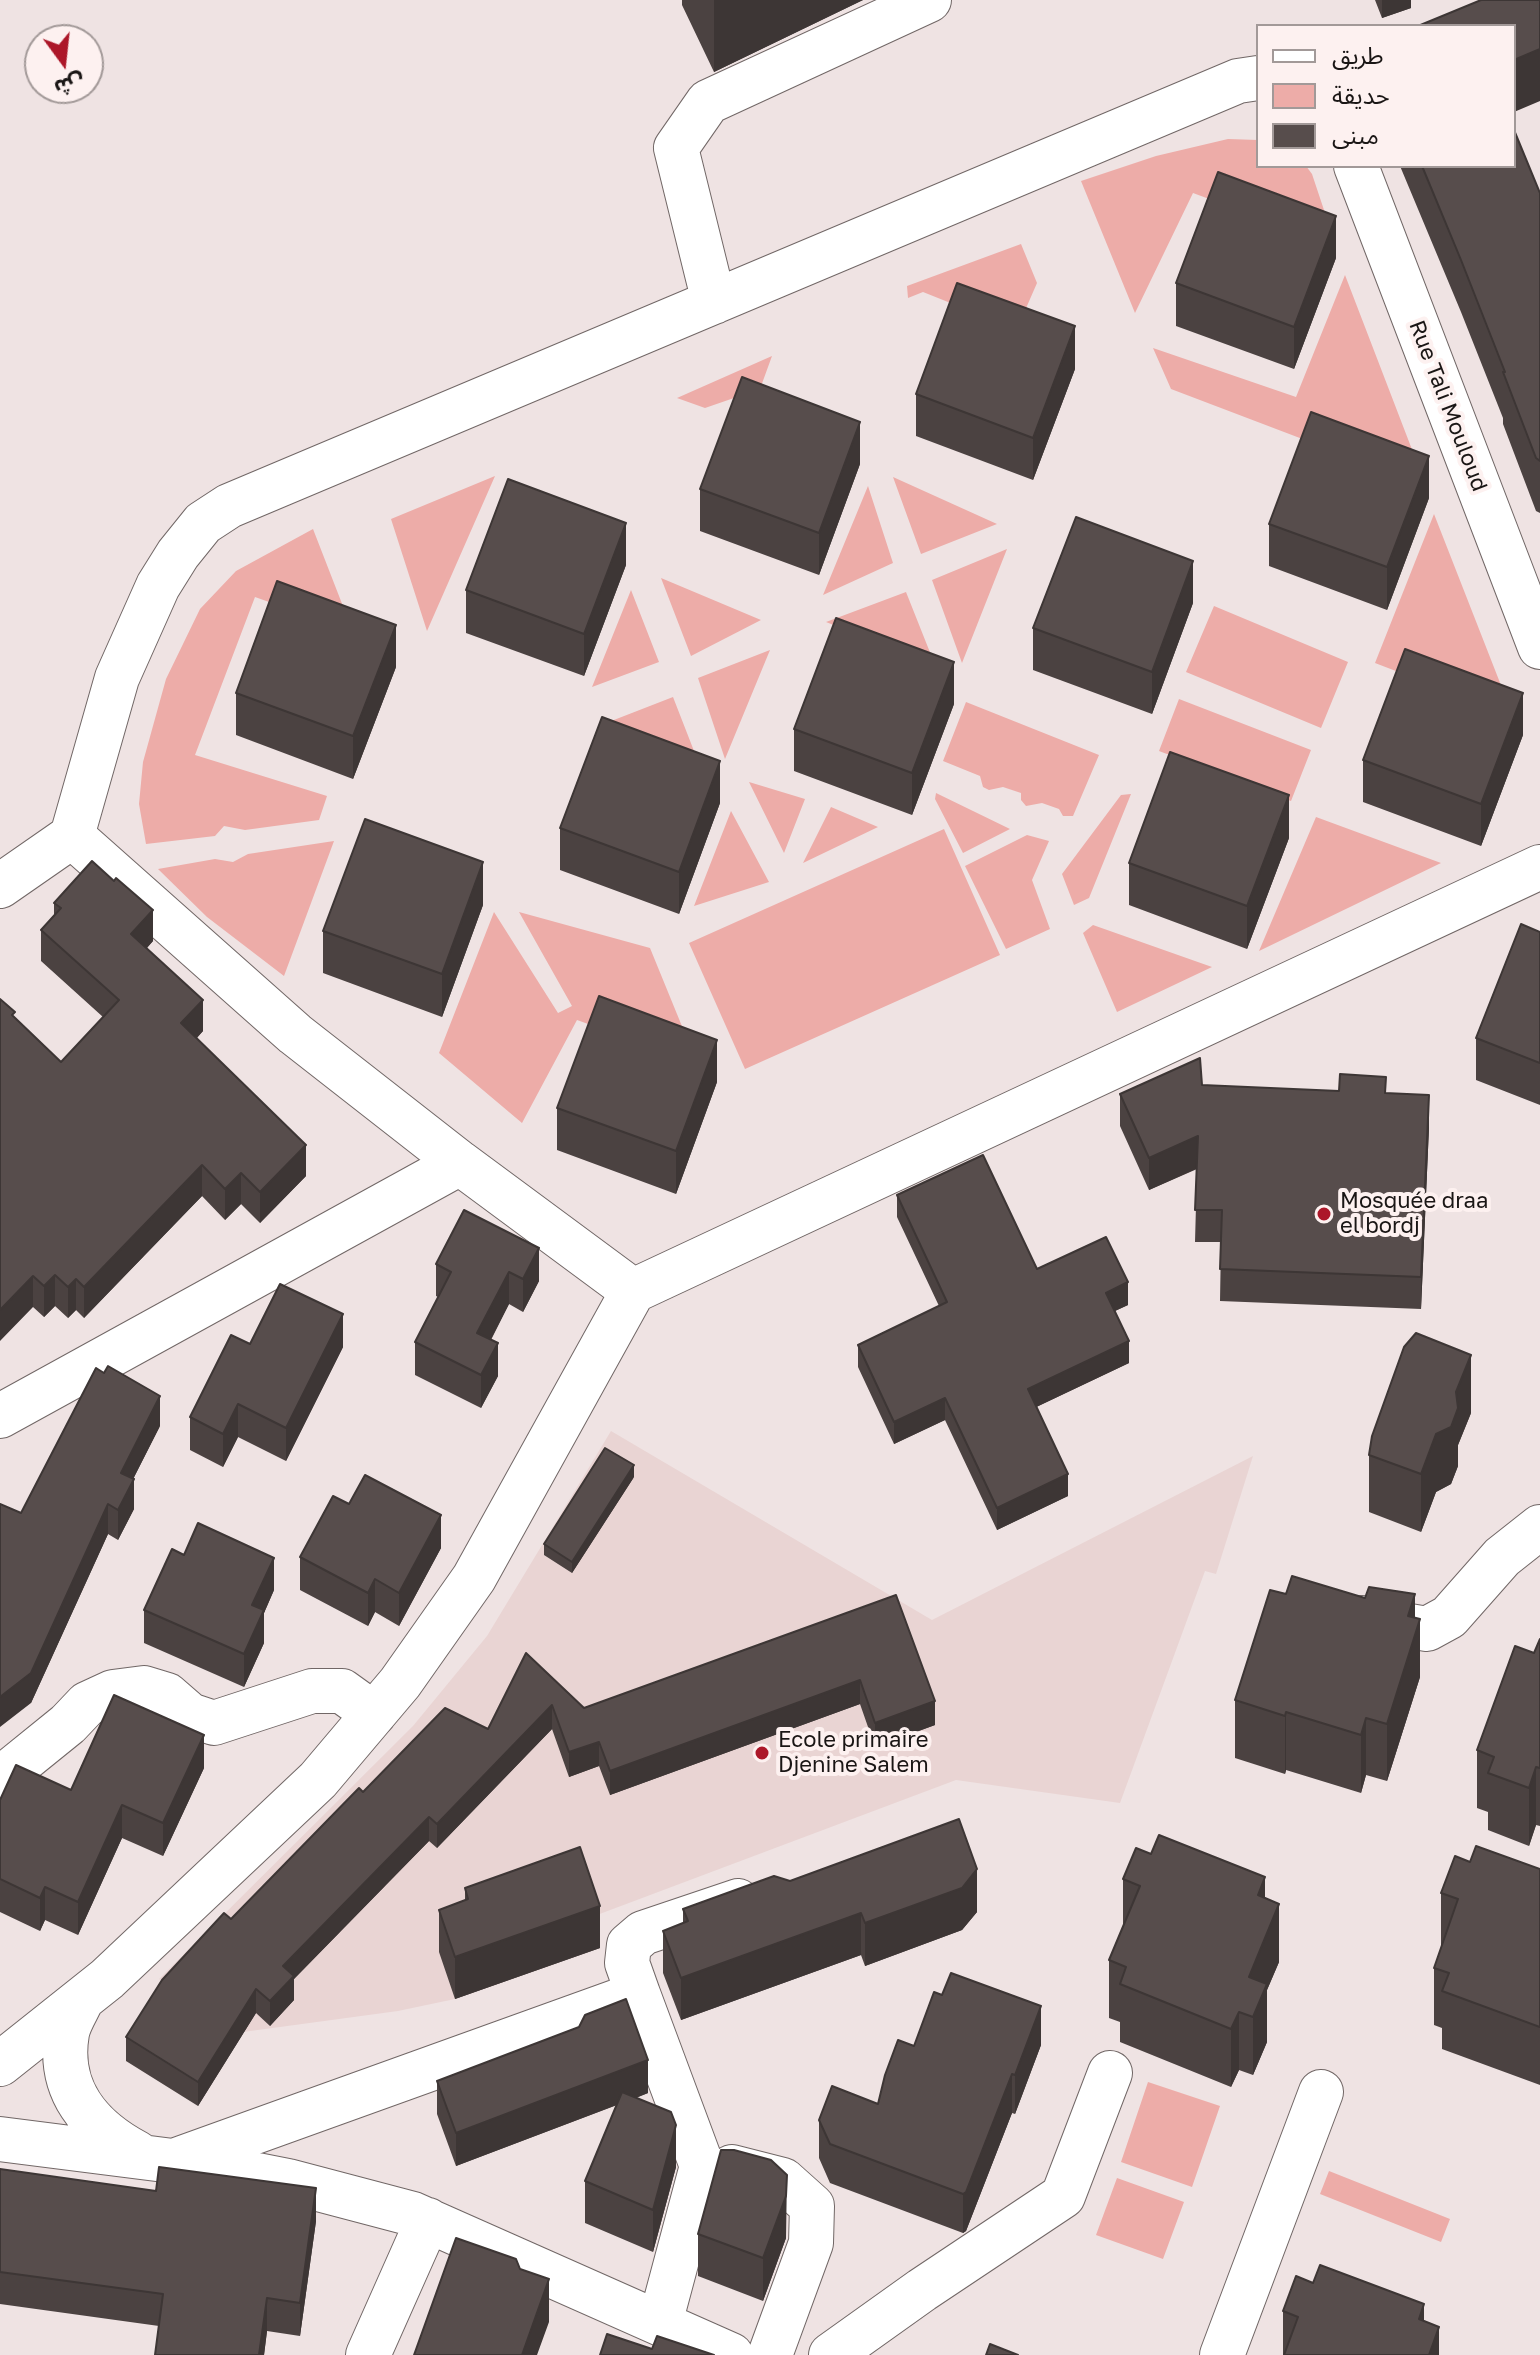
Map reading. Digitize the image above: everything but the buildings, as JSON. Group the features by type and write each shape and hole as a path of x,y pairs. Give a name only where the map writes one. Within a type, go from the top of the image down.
{"street":[{"path":"714,302 676,148 708,102 929,0"},
{"path":"0,886 72,836 117,678 158,586 203,523 229,506 1248,80"},
{"name":"Rue Tali Mouloud","path":"1357,168 1528,580 1540,647"},
{"path":"72,836 295,1034 460,1163 633,1291"},
{"path":"0,2064 118,1968 318,1780 400,1683 474,1578 633,1291 1540,867"},
{"path":"0,1416 460,1163"},
{"path":"1321,1611 1427,1629 1449,1617 1502,1557 1540,1527"},
{"path":"0,1779 68,1724 87,1704 113,1692 144,1688 167,1695 190,1715 214,1723 312,1691 342,1691 374,1714"},
{"path":"660,2323 702,2166 627,1963 629,1945 643,1933 779,1887"},
{"path":"82,1999 67,2031 66,2057 76,2097 87,2117 100,2130 115,2141 158,2158 638,1994"},
{"path":"831,2355 1063,2196 1110,2073"},
{"path":"1222,2355 1321,2092"},
{"path":"0,2139 158,2158 288,2181 413,2214 731,2355"},
{"path":"702,2166 738,2168 783,2180 812,2206 811,2243 770,2355"},
{"path":"368,2355 428,2220"}],"shaded area":[{"name":"Ecole primaire Djenine Salem","path":"611,1431 932,1620 1253,1456 1216,1574 1205,1571 1120,1803 956,1780 589,1918 600,1948 455,1999 398,2011 243,2032 159,1979 413,1726 487,1636"}],"green space":[{"path":"1228,139 1256,140 1256,168 1308,168 1336,246 1193,193 1135,313 1081,181 1156,156"},
{"path":"1021,244 1037,283 1020,322 953,304 923,292 908,298 907,286"},
{"path":"1345,275 1426,486 1171,389 1153,348 1296,397"},
{"path":"772,356 760,389 705,408 677,398"},
{"path":"495,476 427,631 391,519"},
{"path":"893,477 997,524 921,554"},
{"path":"868,486 893,563 823,595"},
{"path":"1434,514 1513,716 1375,663"},
{"path":"313,529 353,632 255,597 195,755 327,796 319,820 245,830 224,826 215,836 146,844 139,804 143,762 166,679 200,609 236,571"},
{"path":"1007,549 962,663 932,580"},
{"path":"661,578 761,620 691,656"},
{"path":"631,590 659,662 592,687"},
{"path":"906,592 935,665 826,622"},
{"path":"1214,606 1348,662 1321,728 1186,672"},
{"path":"770,650 725,759 698,678"},
{"path":"673,697 701,769 601,725"},
{"path":"1179,699 1311,750 1291,801 1159,751"},
{"path":"966,702 1099,755 1073,816 1063,816 1059,809 1042,803 1026,806 1021,800 1021,793 1003,787 989,790 983,787 980,776 943,761"},
{"path":"749,782 805,799 784,853"},
{"path":"936,793 1010,829 963,853 935,799"},
{"path":"1131,794 1089,898 1074,905 1062,874 1121,795"},
{"path":"831,807 878,827 803,863"},
{"path":"731,811 769,882 694,906"},
{"path":"1316,817 1441,863 1259,951"},
{"path":"944,829 1000,955 745,1069 689,943"},
{"path":"1027,835 1049,841 1032,880 1050,929 1006,949 965,866"},
{"path":"334,841 284,976 207,917 158,869 215,859 233,862 248,854"},
{"path":"494,912 558,1013 572,1006 519,912 650,948 697,1063 577,1020 522,1123 439,1053"},
{"path":"1093,925 1212,967 1117,1012 1083,933"},
{"path":"1148,2082 1220,2106 1192,2187 1121,2162"},
{"path":"1329,2171 1450,2219 1441,2242 1320,2194"},
{"path":"1117,2178 1184,2202 1163,2259 1096,2235"}],"place":[{"name":"Mosquée draa el bordj","path":"1324,1214"},
{"name":"Ecole primaire Djenine Salem","path":"762,1753"}]}
